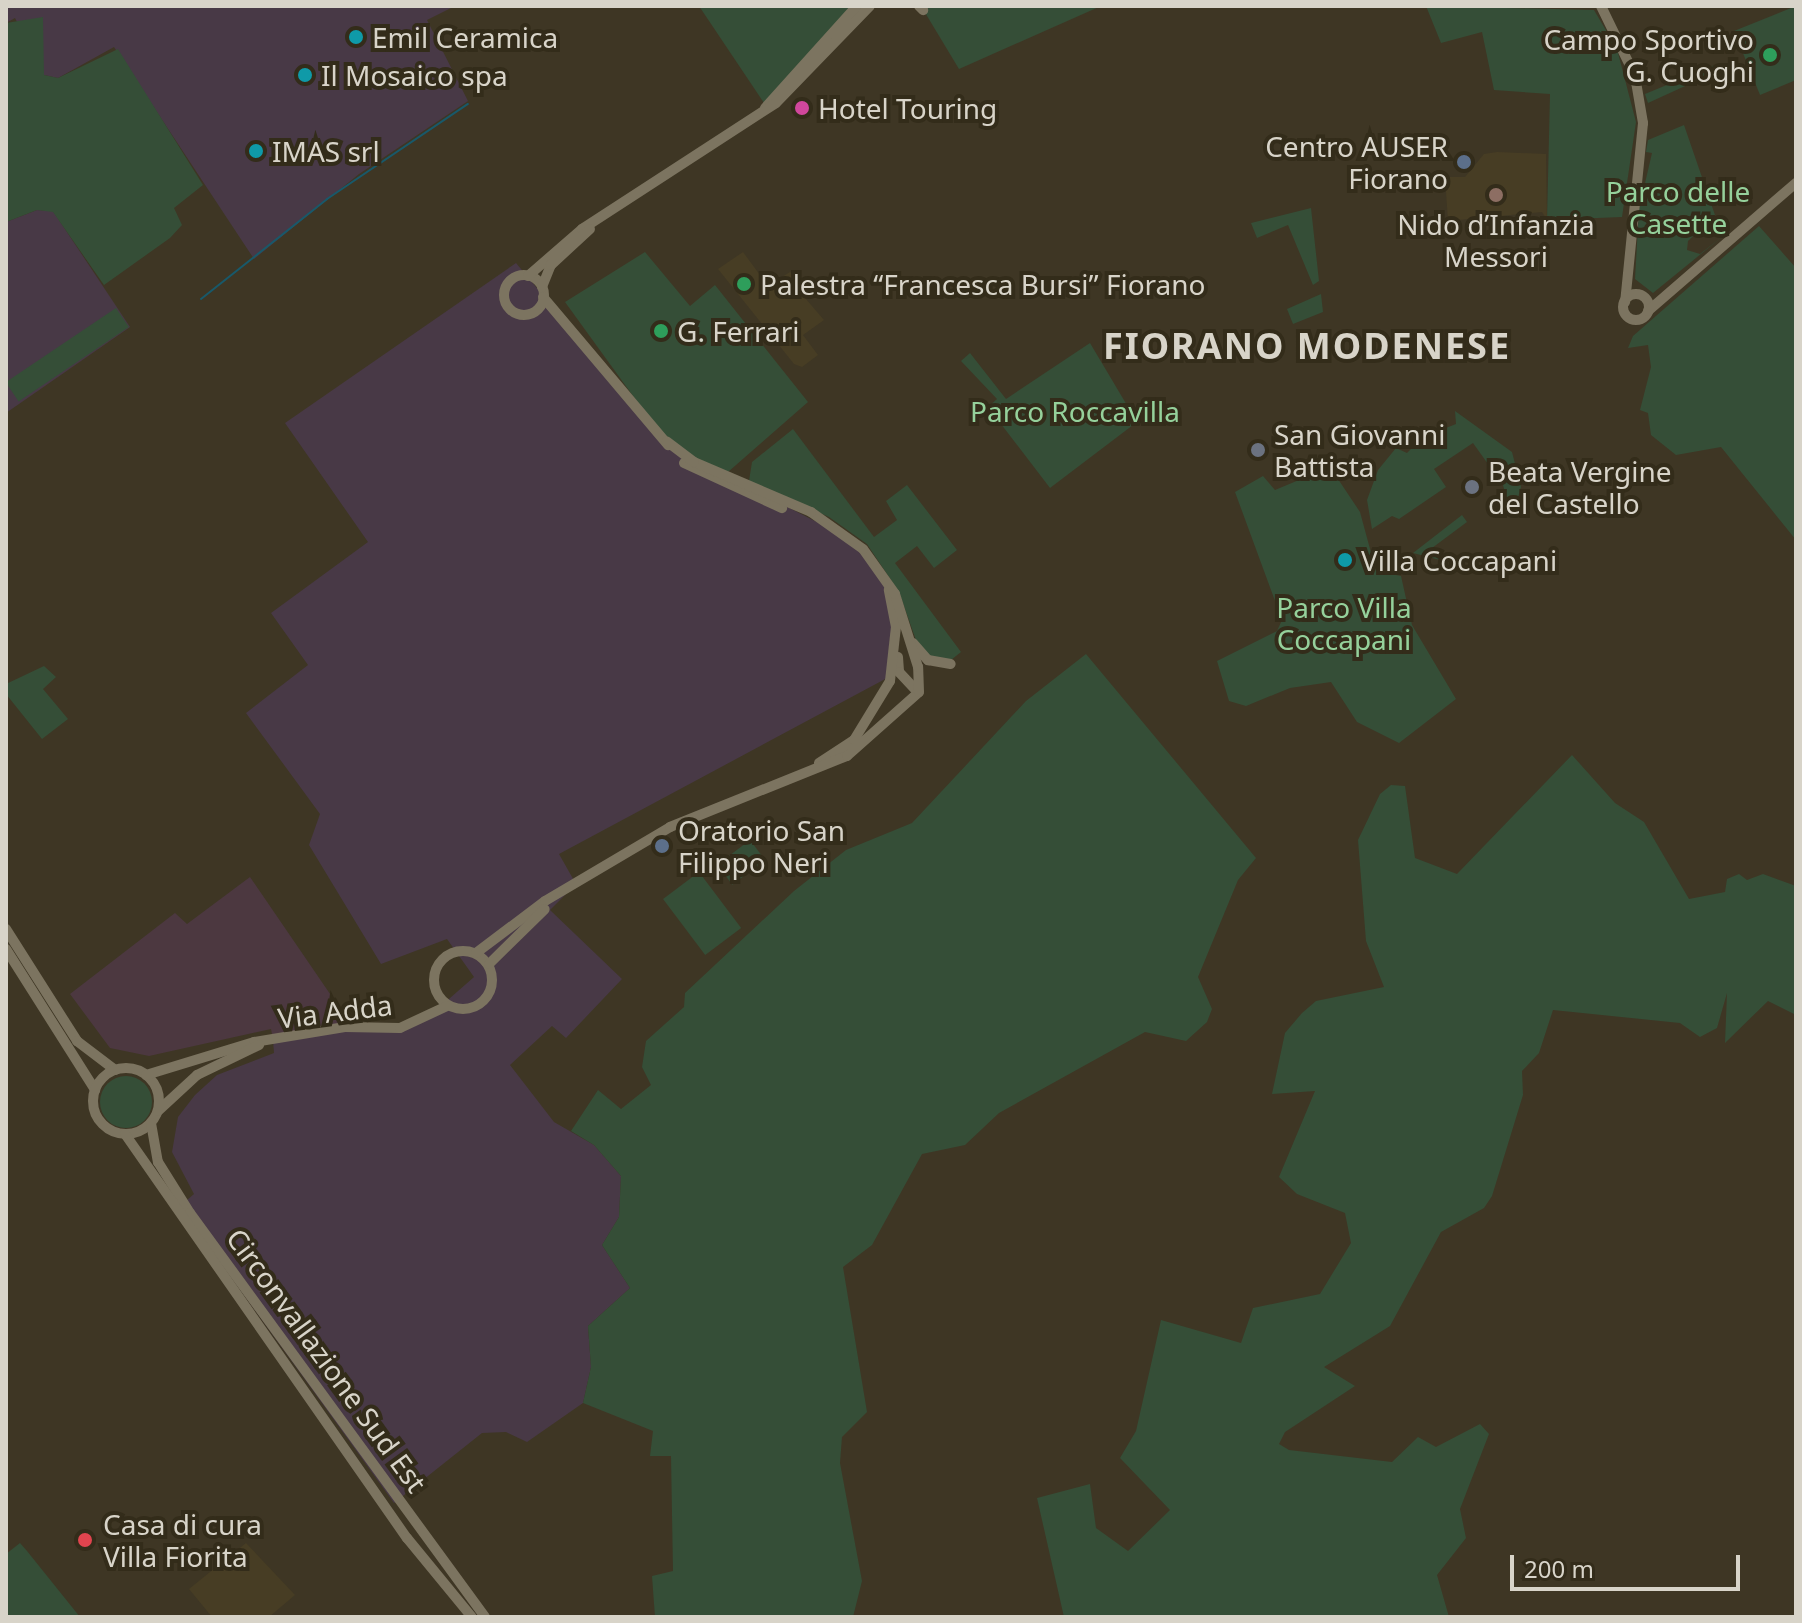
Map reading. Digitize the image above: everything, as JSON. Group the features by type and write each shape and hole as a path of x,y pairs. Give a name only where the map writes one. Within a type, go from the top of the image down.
{"street":[{"path":"765,108 857,6"},
{"path":"579,337 551,313 536,311 519,314 505,301 507,284 528,276 551,251 590,229 765,108 870,6"},
{"path":"1601,6 1635,76 1643,123 1627,281 1632,319 1665,296 1796,183"},
{"path":"536,311 551,265 590,229"},
{"path":"528,276 677,458 708,478 825,521 863,549 889,588 911,642 917,690"},
{"path":"1629,298 1648,306"},
{"path":"889,588 899,672 917,690"},
{"path":"911,642 928,660 951,664"},
{"path":"776,784 854,740 890,681 896,651"},
{"path":"417,1023 438,994 438,972 447,956 476,953 561,894 670,827 854,751 917,690"},
{"path":"417,1023 447,1006 467,1010 483,1000 489,964 561,894"},
{"path":"6,929 77,1041 115,1070 158,1076 214,1051 259,1045"},
{"path":"6,949 95,1090 97,1118 125,1134 151,1123 158,1111 197,1075 259,1045"},
{"path":"476,953 489,964"},
{"path":"438,994 447,1006"},
{"name":"Via Adda","path":"259,1045 345,1027 417,1023"},
{"path":"95,1090 115,1070"},
{"path":"146,1075 158,1094 158,1111"},
{"name":"Circonvallazione Sud Est","path":"151,1123 158,1162 180,1199 485,1617"},
{"name":"Circonvallazione Sud Est","path":"125,1134 407,1538 472,1617"}],"shaded area":[{"path":"6,6 455,6 427,20 468,101 359,174 254,259 114,47 58,78 44,75 15,18 6,23"},
{"name":"Nido d’Infanzia Messori","path":"1484,154 1546,154 1547,220 1542,212 1448,221 1445,177 1465,177"},
{"path":"37,210 53,211 130,327 6,413 6,222"},
{"path":"743,252 768,286 790,272 795,276 793,284 824,320 803,335 818,355 802,367 794,364 718,269"},
{"path":"516,263 670,447 852,540 883,578 902,670 559,854 576,884 550,910 622,979 566,1038 552,1026 510,1065 554,1122 594,1145 621,1176 619,1217 602,1245 630,1288 588,1326 591,1367 583,1403 527,1442 506,1432 482,1433 394,1503 180,1206 194,1194 172,1152 178,1117 195,1095 217,1075 274,1053 273,1040 425,1020 474,977 447,939 381,964 309,845 320,814 246,713 308,665 271,613 368,542 285,423"},
{"path":"250,877 354,1029 273,1040 271,1029 149,1056 110,1048 70,994 175,913 187,924"},
{"path":"246,1543 295,1595 269,1617 212,1617 189,1589"}],"green space":[{"path":"699,6 865,6 766,106"},
{"path":"921,6 1101,6 959,69"},
{"path":"1426,6 1594,10 1617,49 1636,122 1622,217 1547,220 1550,94 1494,90 1482,32 1441,43"},
{"name":"Campo Sportivo G. Cuoghi","path":"1796,6 1796,80 1760,95 1734,31"},
{"path":"43,17 44,75 58,78 118,49 203,185 174,208 182,225 170,238 104,285 53,212 37,210 6,222 6,23"},
{"path":"1715,65 1718,71 1648,103 1645,94"},
{"name":"Parco delle Casette","path":"1684,125 1715,215 1688,241 1687,250 1700,254 1723,236 1653,293 1635,279 1639,209 1652,153 1646,152 1648,140"},
{"path":"1311,208 1319,281 1313,285 1288,225 1257,238 1251,223"},
{"path":"1759,226 1796,268 1796,540 1721,447 1676,455 1651,435 1648,413 1640,410 1651,367 1648,345 1628,348 1633,336"},
{"path":"645,252 690,306 715,285 808,402 720,479 670,447 565,302"},
{"path":"1321,294 1323,312 1293,324 1287,309"},
{"path":"116,308 129,327 19,401 6,382"},
{"name":"Parco Roccavilla","path":"1090,343 1137,422 1050,488 988,407 997,399 961,361 970,353 1006,399"},
{"path":"1455,411 1512,452 1521,487 1512,518 1503,485 1473,443 1434,469 1446,487 1399,519 1392,516 1372,529 1367,500 1378,470 1396,448 1407,453 1423,437 1456,424"},
{"path":"793,429 874,537 897,520 886,501 907,485 957,550 934,568 917,546 895,563 961,652 951,660 928,656 917,643 899,592 867,544 829,517 749,481 752,462"},
{"name":"Parco Villa Coccapani","path":"1330,467 1360,512 1376,571 1401,576 1412,625 1456,699 1399,743 1357,722 1331,682 1290,688 1246,706 1229,701 1217,661 1277,631 1282,620 1235,492 1263,476 1275,490"},
{"path":"1462,515 1467,522 1432,548 1440,560 1413,553"},
{"path":"1086,654 1256,858 1238,880 1198,977 1212,1009 1207,1022 1186,1041 1145,1032 999,1113 965,1145 922,1154 872,1245 843,1267 867,1412 842,1437 840,1463 862,1581 853,1617 655,1617 652,1576 673,1571 671,1456 650,1456 653,1431 583,1403 591,1367 588,1326 630,1288 602,1245 619,1217 621,1176 594,1145 571,1131 598,1090 621,1109 651,1085 642,1067 646,1041 684,1007 685,993 794,891 846,850 912,823 1026,701"},
{"path":"44,666 56,677 43,689 68,719 42,739 6,694 6,684"},
{"path":"1572,755 1615,803 1644,822 1689,899 1725,892 1727,879 1739,874 1747,880 1763,874 1796,886 1796,1015 1768,1001 1725,1043 1727,993 1717,1028 1700,1037 1680,1023 1553,1010 1539,1053 1522,1071 1523,1095 1492,1196 1484,1208 1441,1232 1390,1326 1324,1367 1355,1386 1285,1432 1279,1444 1289,1450 1392,1462 1418,1437 1436,1447 1480,1424 1489,1434 1460,1509 1466,1538 1437,1575 1449,1617 1064,1617 1037,1498 1090,1484 1096,1528 1128,1551 1170,1510 1120,1458 1136,1431 1161,1320 1241,1343 1253,1308 1320,1294 1351,1243 1345,1213 1297,1194 1279,1177 1315,1091 1272,1094 1285,1033 1302,1013 1316,1001 1384,987 1366,941 1358,840 1380,794 1391,785 1405,786 1415,858 1457,874"},
{"path":"750,840 765,860 732,885 717,865"},
{"path":"699,872 741,928 705,955 663,899"},
{"path":"126,1076 144,1084 152,1102 144,1120 126,1128 108,1120 100,1102 108,1084"},
{"path":"20,1543 80,1617 6,1617 6,1554"}],"waterway":[{"path":"201,299 327,199 468,104"}],"place":[{"name":"Emil Ceramica","path":"356,37"},
{"name":"Campo Sportivo G. Cuoghi","path":"1770,55"},
{"name":"Il Mosaico spa","path":"305,75"},
{"name":"Hotel Touring","path":"802,108"},
{"name":"IMAS srl","path":"256,151"},
{"name":"Centro AUSER Fiorano","path":"1464,162"},
{"name":"Nido d’Infanzia Messori","path":"1496,195"},
{"name":"Palestra “Francesca Bursi” Fiorano","path":"744,284"},
{"name":"G. Ferrari","path":"661,331"},
{"name":"San Giovanni Battista","path":"1258,450"},
{"name":"Beata Vergine del Castello","path":"1472,487"},
{"name":"Villa Coccapani","path":"1345,560"},
{"name":"Oratorio San Filippo Neri","path":"662,846"},
{"name":"Casa di cura Villa Fiorita","path":"85,1540"}],"district":[{"name":"FIORANO MODENESE","path":"1307,346"}]}
